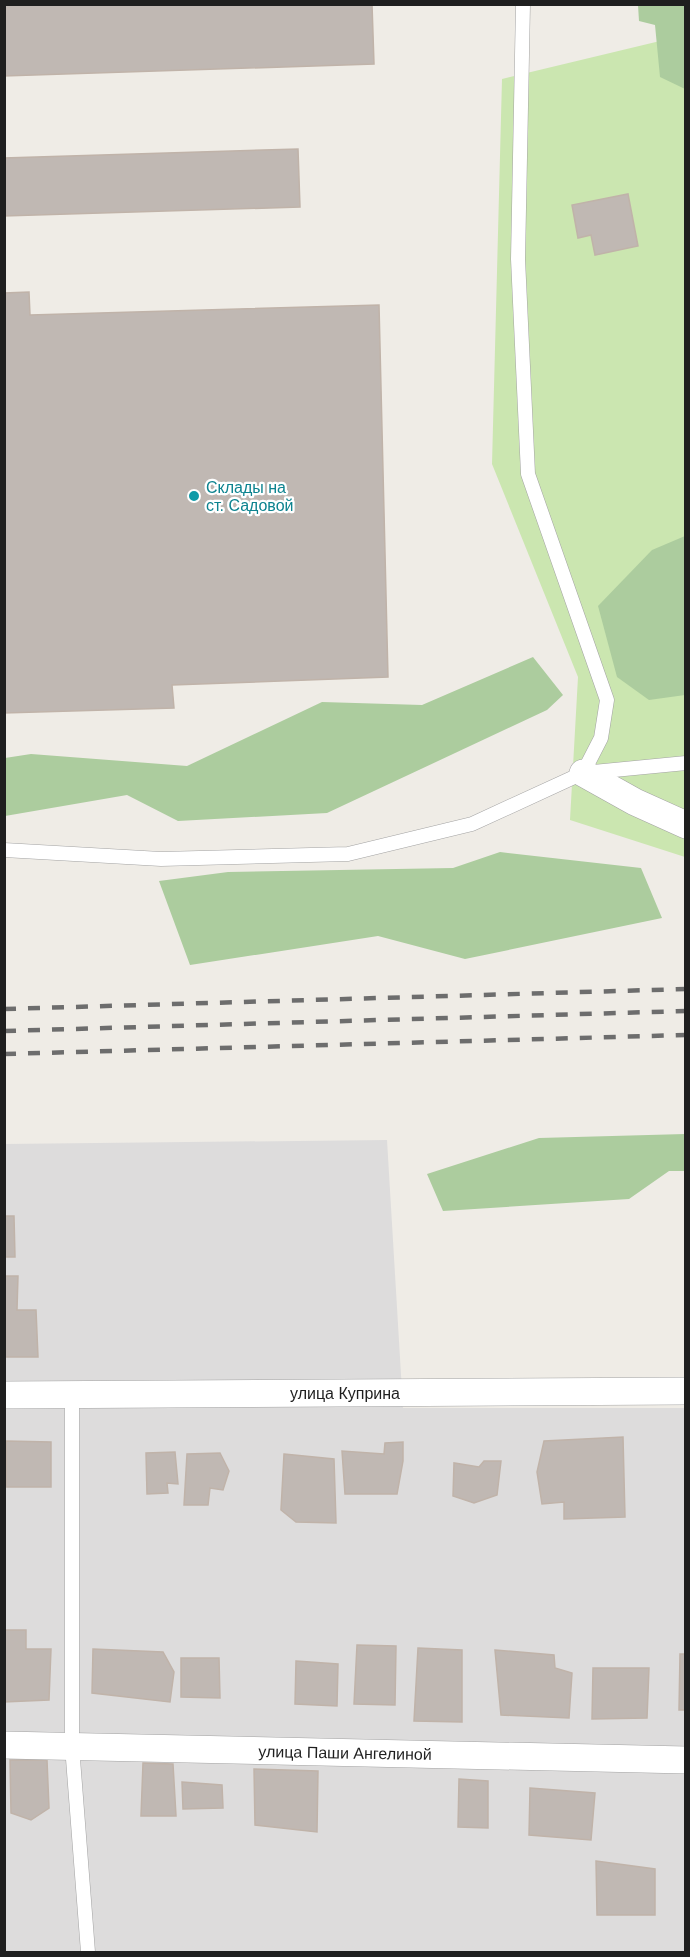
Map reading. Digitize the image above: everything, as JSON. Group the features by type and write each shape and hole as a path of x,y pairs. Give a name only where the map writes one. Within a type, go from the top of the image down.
{"street":[{"path":"584,773 635,802 686,825"},
{"name":"улица Куприна","path":"4,1395 686,1390"},
{"name":"улица Паши Ангелиной","path":"4,1745 686,1760"}],"lane":[{"path":"523,4 518,259 528,474 607,700 601,738 584,773"},
{"path":"4,850 161,859 348,854 472,824 584,773 686,763"},
{"path":"72,1395 72,1746 87,1953"}],"shaded area":[{"path":"387,1140 403,1408 685,1408 685,1952 5,1952 4,1144"}],"green space":[{"path":"638,5 685,5 685,89 660,77 655,25 639,21"},
{"path":"685,35 685,857 570,820 578,677 492,464 502,79"},
{"path":"685,536 685,695 649,700 617,677 598,606 652,550"},
{"path":"533,657 563,695 547,710 327,813 178,821 127,795 5,816 5,758 31,754 187,766 322,702 422,705"},
{"path":"500,852 641,868 662,918 465,959 378,936 190,965 159,881 228,872 453,868"},
{"path":"685,1134 685,1171 669,1171 629,1199 443,1211 427,1174 539,1138"}],"building":[{"path":"4,4 372,4 374,64 4,76"},
{"path":"298,149 300,207 4,216 4,158"},
{"path":"628,194 638,246 595,255 591,235 578,238 572,205"},
{"name":"Склады на ст. Садовой","path":"29,292 30,315 379,305 388,677 172,685 174,708 4,713 4,293"},
{"path":"4,1216 14,1216 15,1257 4,1257"},
{"path":"4,1276 18,1276 17,1310 36,1310 38,1357 4,1357"},
{"path":"623,1437 625,1517 564,1519 564,1502 542,1504 537,1472 544,1441"},
{"path":"6,1441 51,1442 51,1487 6,1487"},
{"path":"403,1442 403,1461 397,1494 345,1494 342,1451 384,1454 385,1443"},
{"path":"175,1452 178,1484 167,1483 168,1493 147,1494 146,1453"},
{"path":"220,1453 229,1471 223,1490 210,1488 208,1505 184,1505 187,1454"},
{"path":"284,1454 334,1459 336,1523 296,1522 281,1510"},
{"path":"484,1461 501,1461 497,1495 474,1503 453,1496 454,1463 479,1467"},
{"path":"4,1630 26,1630 26,1649 51,1649 49,1700 4,1702"},
{"path":"357,1645 396,1646 395,1705 354,1704"},
{"path":"418,1648 462,1650 462,1722 414,1721"},
{"path":"93,1649 163,1652 174,1672 170,1702 92,1693"},
{"path":"495,1650 554,1655 555,1668 572,1673 569,1718 501,1715"},
{"path":"680,1654 686,1654 686,1710 679,1710"},
{"path":"181,1658 219,1658 220,1698 181,1697"},
{"path":"296,1661 338,1664 337,1706 295,1704"},
{"path":"593,1668 649,1668 647,1718 592,1719"},
{"path":"10,1760 47,1760 49,1808 31,1820 11,1813"},
{"path":"143,1763 173,1764 176,1816 141,1816"},
{"path":"254,1769 318,1771 317,1832 255,1825"},
{"path":"459,1779 488,1781 488,1828 458,1827"},
{"path":"182,1782 222,1785 223,1808 183,1809"},
{"path":"530,1788 595,1793 591,1840 529,1835"},
{"path":"596,1861 655,1869 655,1915 597,1915"}],"railway":[{"path":"4,1009 686,989"},
{"path":"4,1031 686,1011"},
{"path":"4,1054 686,1035"}],"place":[{"name":"Склады на ст. Садовой","path":"194,496"}]}
